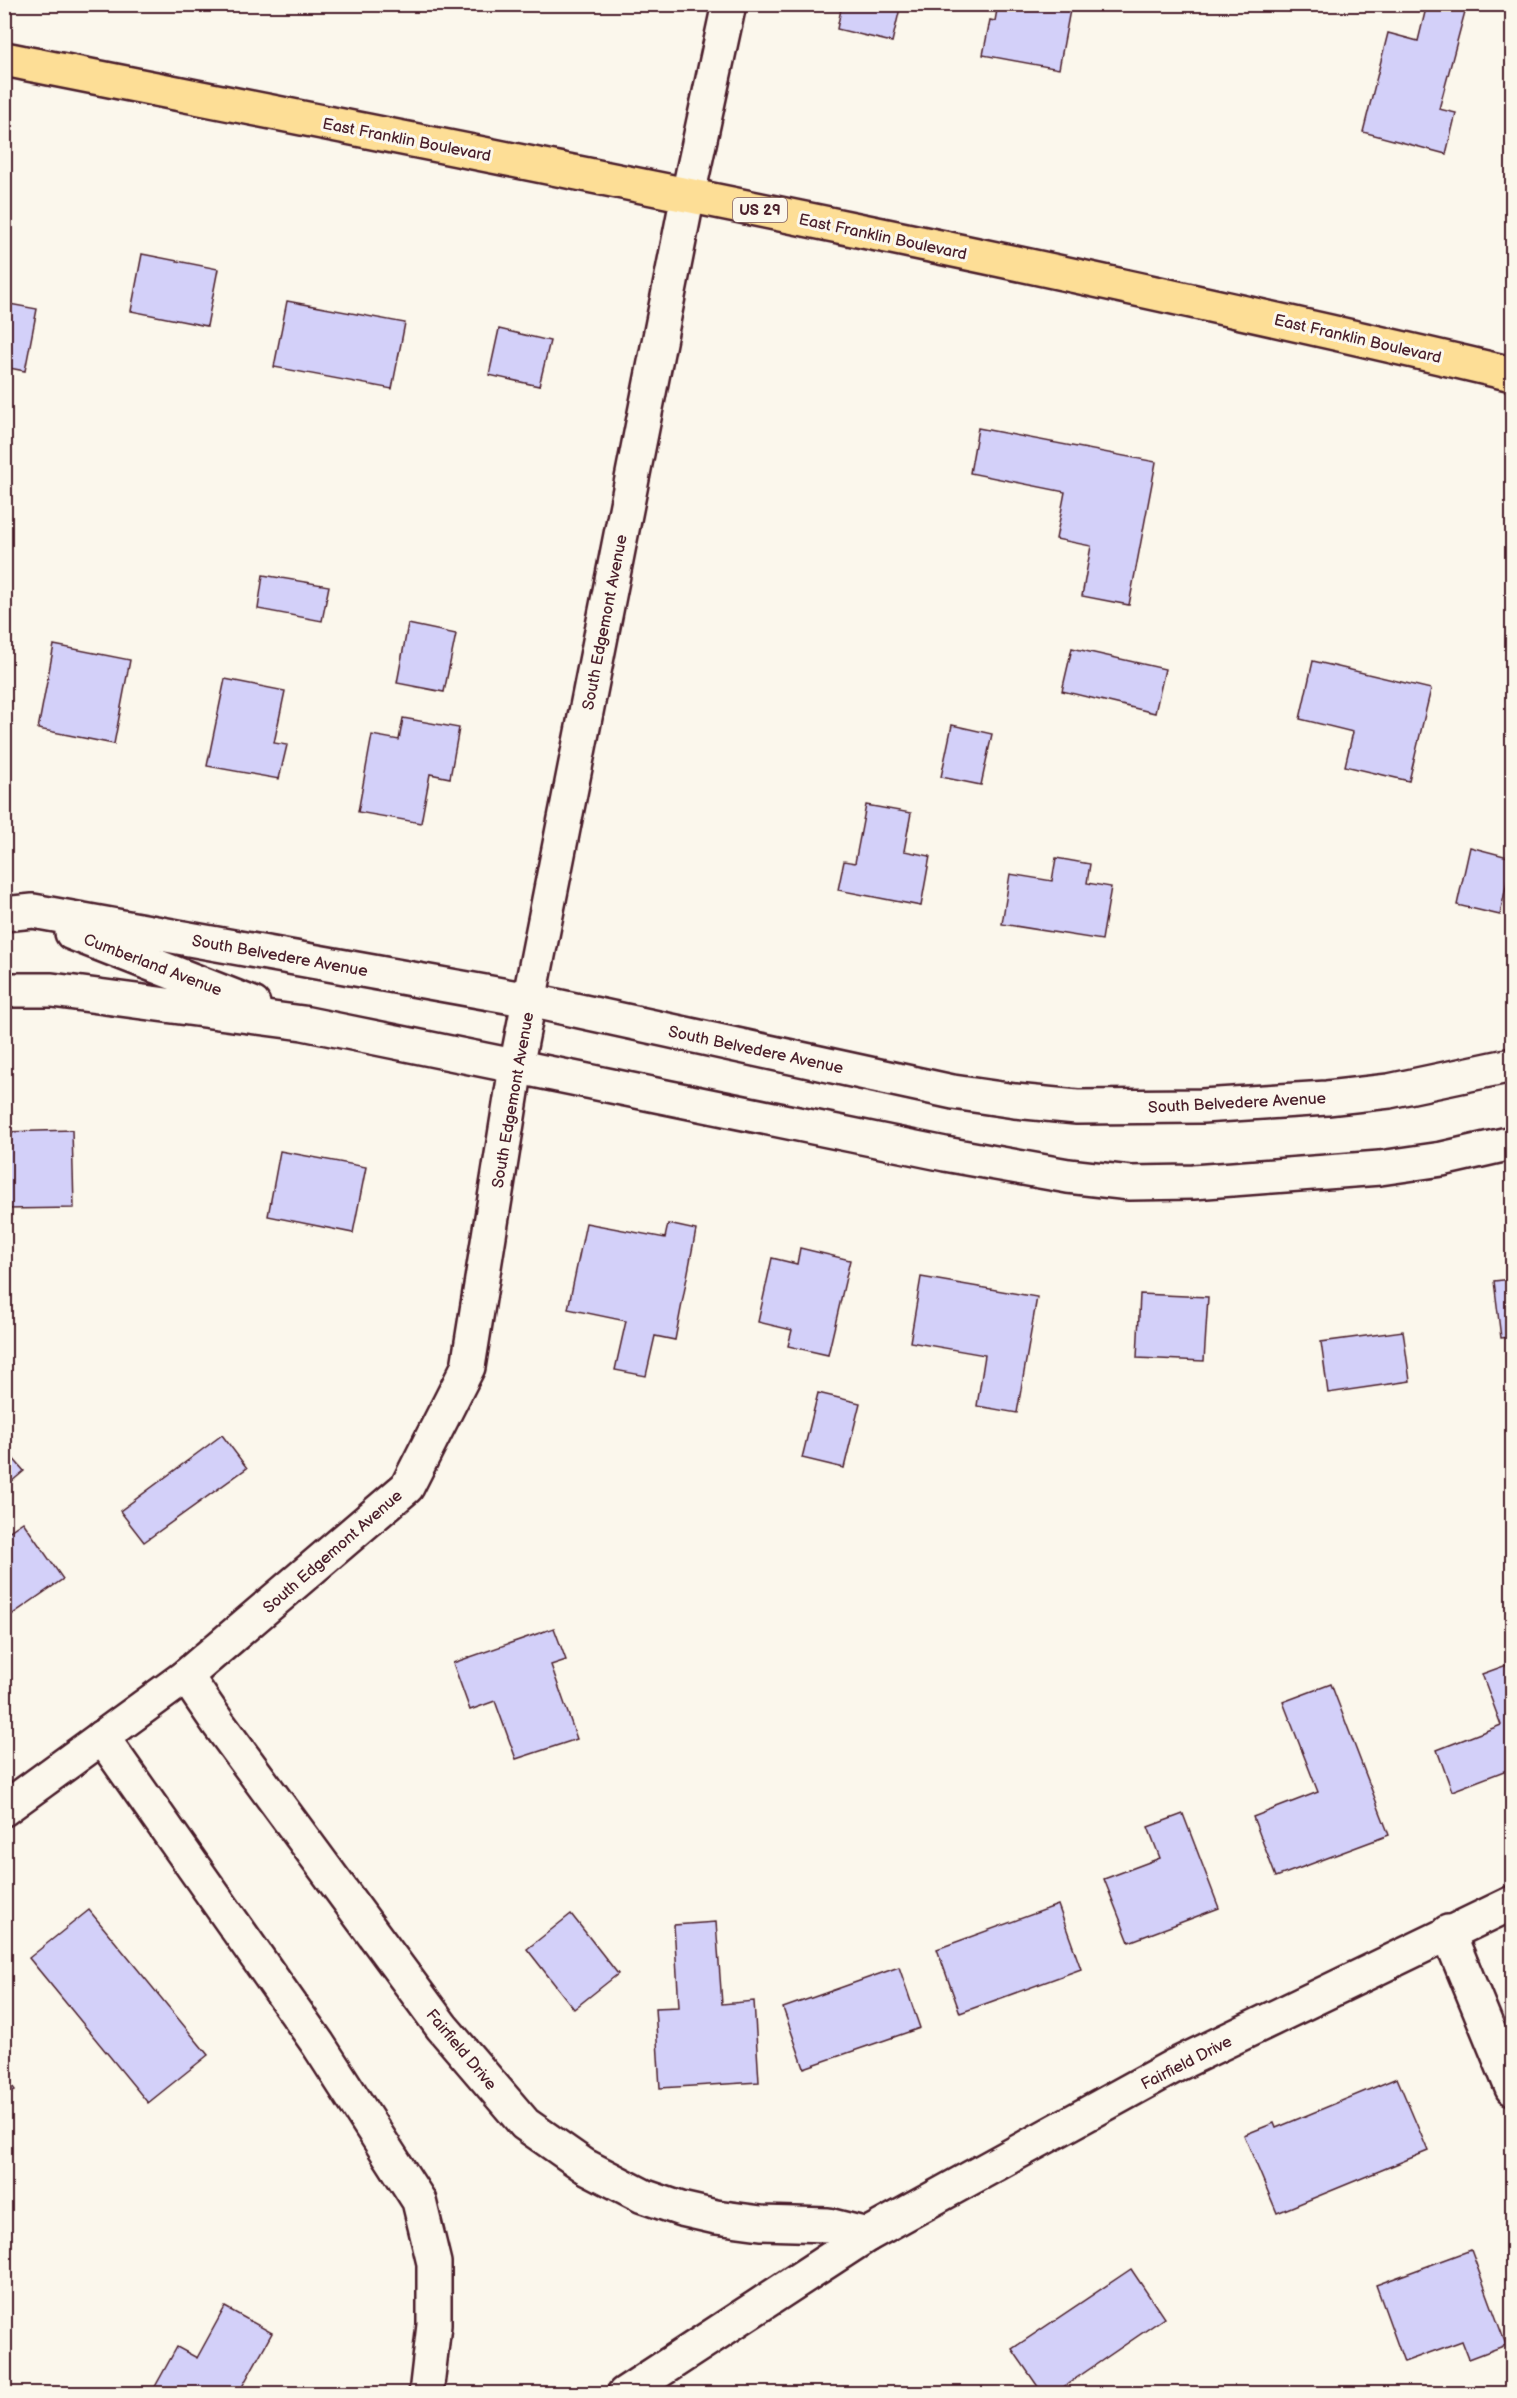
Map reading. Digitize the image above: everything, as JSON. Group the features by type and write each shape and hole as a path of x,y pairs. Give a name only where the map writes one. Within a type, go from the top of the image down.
{"main road":[{"name":"East Franklin Boulevard","path":"4,59 688,195 1311,326 1512,374"}],"street":[{"name":"South Edgemont Avenue","path":"4,1809 186,1676 407,1486 468,1367 516,1067 688,195 729,4"},
{"name":"South Belvedere Avenue","path":"14,910 529,1000 953,1092 1015,1101 1077,1107 1202,1106 1327,1098 1389,1090 1512,1065"},
{"name":"Cumberland Avenue","path":"14,910 303,1023"},
{"path":"4,990 52,990 303,1023 945,1154 1068,1176 1130,1183 1193,1182 1380,1168 1442,1160 1512,1143"},
{"name":"Fairfield Drive","path":"186,1676 218,1723 442,2027 525,2124 585,2166 643,2196 716,2217 760,2223 828,2225 867,2235"},
{"path":"102,1737 318,2044 419,2201 434,2263 434,2325 426,2394"},
{"name":"Fairfield Drive","path":"624,2394 867,2235 1176,2065 1512,1903"},
{"path":"1448,1932 1512,2088"}],"building":[{"path":"842,4 901,4 892,42 837,29"},
{"path":"998,4 1041,4 1070,10 1059,69 983,55 990,20 995,21"},
{"path":"1427,4 1467,4 1439,109 1456,113 1446,154 1363,132 1388,33 1418,41"},
{"path":"142,254 218,269 207,326 131,311"},
{"path":"287,301 405,323 392,389 274,367"},
{"path":"4,303 37,309 25,371 4,367"},
{"path":"499,329 550,341 539,386 489,375"},
{"path":"978,428 1156,462 1129,605 1082,596 1091,546 1056,539 1065,492 970,473"},
{"path":"263,575 329,586 322,621 258,609"},
{"path":"408,624 456,634 444,692 397,683"},
{"path":"54,645 130,660 114,744 38,729"},
{"path":"1072,648 1165,669 1155,713 1062,691"},
{"path":"1313,661 1431,689 1409,781 1345,766 1353,732 1300,719"},
{"path":"225,679 285,691 274,743 287,745 279,779 207,766"},
{"path":"403,718 459,728 450,778 430,774 421,823 358,812 372,735 399,740"},
{"path":"952,725 992,734 981,785 941,777"},
{"path":"866,805 911,813 904,851 930,856 921,906 838,890 844,861 855,863"},
{"path":"1470,847 1512,858 1500,915 1457,905"},
{"path":"1056,858 1090,864 1087,883 1111,887 1102,940 1002,924 1010,874 1052,881"},
{"path":"72,1130 74,1208 4,1209 4,1132"},
{"path":"280,1151 366,1167 353,1233 268,1216"},
{"path":"586,1223 665,1238 668,1224 696,1230 675,1340 655,1336 646,1376 615,1370 626,1321 568,1309"},
{"path":"800,1248 850,1260 828,1355 788,1346 792,1330 758,1322 772,1258 797,1264"},
{"path":"921,1277 1037,1297 1017,1413 977,1406 985,1355 910,1342"},
{"path":"1512,1279 1512,1337 1501,1338 1494,1281"},
{"path":"1140,1294 1208,1297 1204,1361 1137,1358"},
{"path":"1403,1331 1410,1381 1328,1393 1321,1342"},
{"path":"818,1393 860,1403 844,1468 802,1458"},
{"path":"222,1435 247,1468 144,1542 120,1511"},
{"path":"4,1448 24,1471 4,1488"},
{"path":"23,1522 63,1579 4,1620 4,1535"},
{"path":"554,1628 566,1660 551,1665 577,1739 516,1759 495,1701 470,1710 453,1663"},
{"path":"1512,1663 1512,1768 1452,1791 1437,1750 1501,1725 1482,1674"},
{"path":"1331,1684 1389,1835 1276,1877 1253,1817 1318,1792 1283,1702"},
{"path":"1183,1814 1219,1908 1129,1942 1104,1879 1160,1858 1148,1827"},
{"path":"1058,1905 1081,1969 960,2013 937,1949"},
{"path":"89,1910 208,2055 148,2103 29,1958"},
{"path":"571,1914 618,1974 574,2009 527,1949"},
{"path":"716,1922 722,2004 754,2001 759,2082 660,2088 655,2008 679,2007 674,1925"},
{"path":"899,1967 920,2028 804,2068 783,2008"},
{"path":"4,2074 15,2090 4,2097"},
{"path":"1397,2078 1428,2151 1277,2213 1244,2135 1274,2123 1276,2128"},
{"path":"1471,2250 1506,2345 1469,2359 1462,2341 1404,2362 1376,2285"},
{"path":"1131,2269 1164,2318 1053,2394 1043,2394 1012,2349"},
{"path":"225,2307 272,2333 238,2394 151,2394 177,2347 197,2358"}]}
